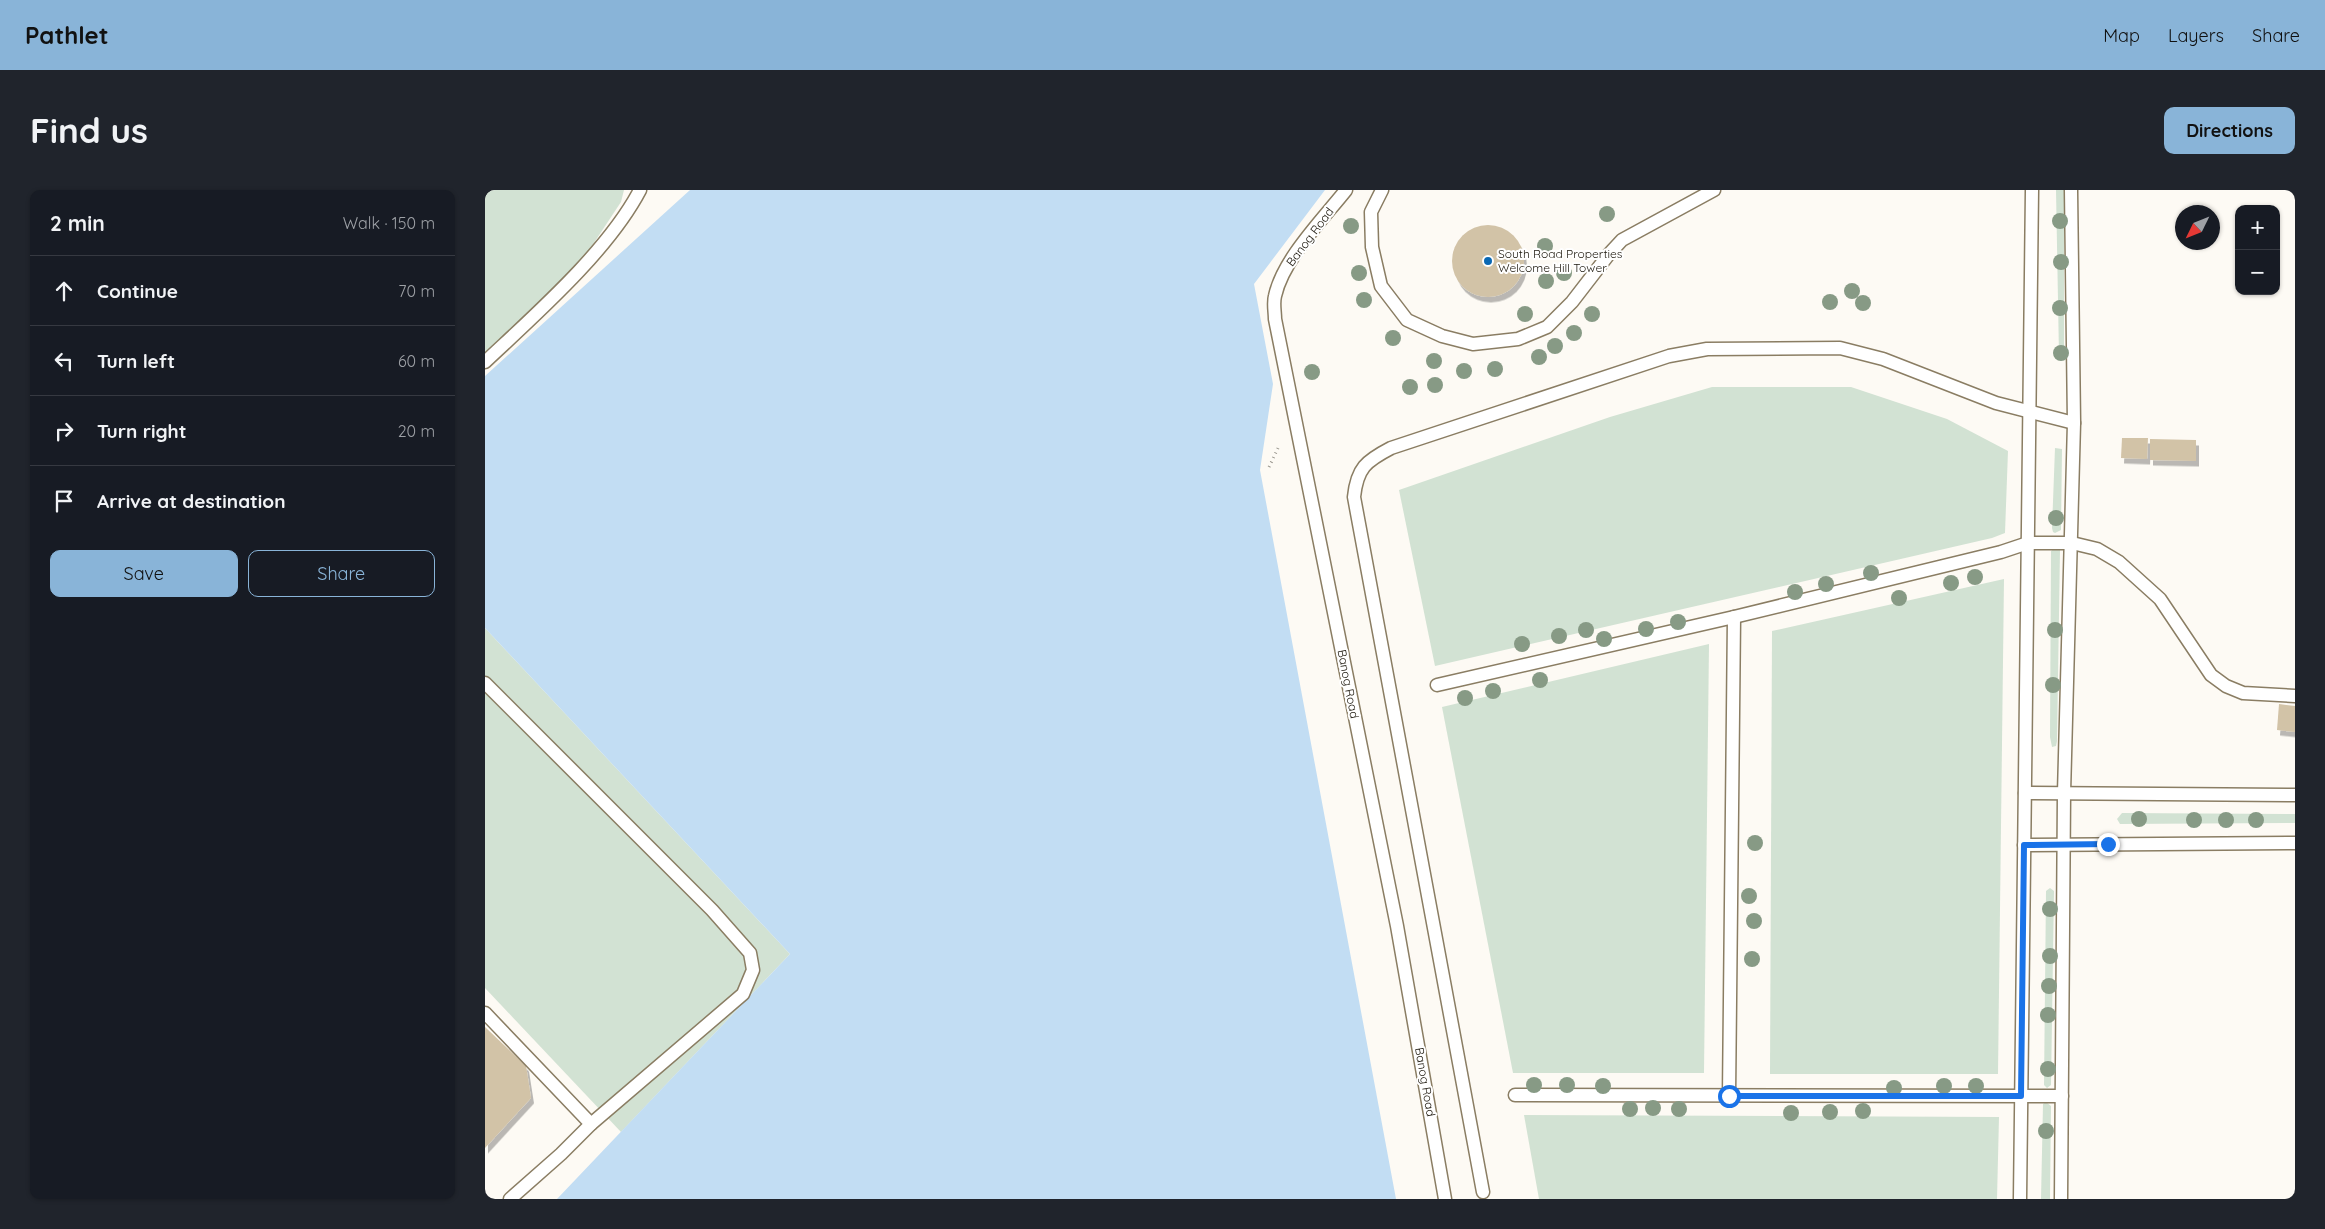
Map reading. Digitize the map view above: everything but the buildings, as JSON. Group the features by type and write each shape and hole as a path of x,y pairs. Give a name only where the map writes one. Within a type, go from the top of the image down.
{"lane":[{"path":"485,362 602,245 629,212 640,190"},
{"name":"Banog Road","path":"1346,190 1291,261 1281,278 1274,297 1275,319 1395,916 1445,1199"},
{"path":"1382,190 1371,212 1372,247 1381,286 1407,320 1442,336 1473,344 1518,339 1547,328 1572,302 1622,240 1714,190"},
{"path":"2020,1199 2032,190"},
{"path":"2061,1199 2064,794 2074,423 2071,190"},
{"path":"1483,1192 1354,497 1356,480 1363,466 1391,448 1669,356 1707,349 1841,348 1883,359 1963,392 2029,412 2074,423"},
{"path":"1437,685 1734,617 2001,552 2028,543 2072,543 2097,549 2119,562 2160,600 2211,675 2226,686 2243,692 2295,696"},
{"path":"1729,1096 1734,617"},
{"path":"485,683 712,910 750,953 753,970 743,994 591,1124 561,1154 510,1199"},
{"path":"2025,793 2295,795"},
{"path":"2024,845 2295,844"},
{"path":"485,1013 591,1124"},
{"path":"1515,1095 2062,1096"}],"green space":[{"path":"485,190 624,190 621,202 576,270 485,355"},
{"path":"2056,190 2064,190 2064,357 2062,359 2059,356"},
{"path":"1712,387 1851,387 1947,419 2008,451 2005,533 1992,538 1435,666 1399,490 1610,417"},
{"path":"2055,448 2062,449 2061,530 2055,533 2052,528"},
{"path":"2054,549 2060,550 2057,741 2056,746 2052,747 2050,737 2051,551"},
{"path":"2004,579 1998,1074 1770,1074 1772,631"},
{"path":"485,628 790,954 621,1132 485,988"},
{"path":"1709,644 1704,1073 1513,1073 1442,707"},
{"path":"2122,813 2295,814 2295,823 2120,824 2117,819"},
{"path":"2050,888 2054,891 2051,1085 2047,1088 2044,1085 2046,891"},
{"path":"2046,1102 2051,1106 2050,1199 2041,1199 2043,1104"},
{"path":"1524,1115 1999,1117 1997,1199 1539,1199"}],"water":[{"path":"690,190 1325,190 1254,284 1273,384 1260,470 1396,1199 557,1199 790,954 485,628 485,376"}],"place":[{"name":"South Road Properties Welcome Hill Tower","path":"1488,261"}],"route":[{"path":"1729,1096 2021,1096 2024,845 2108,844"}]}
